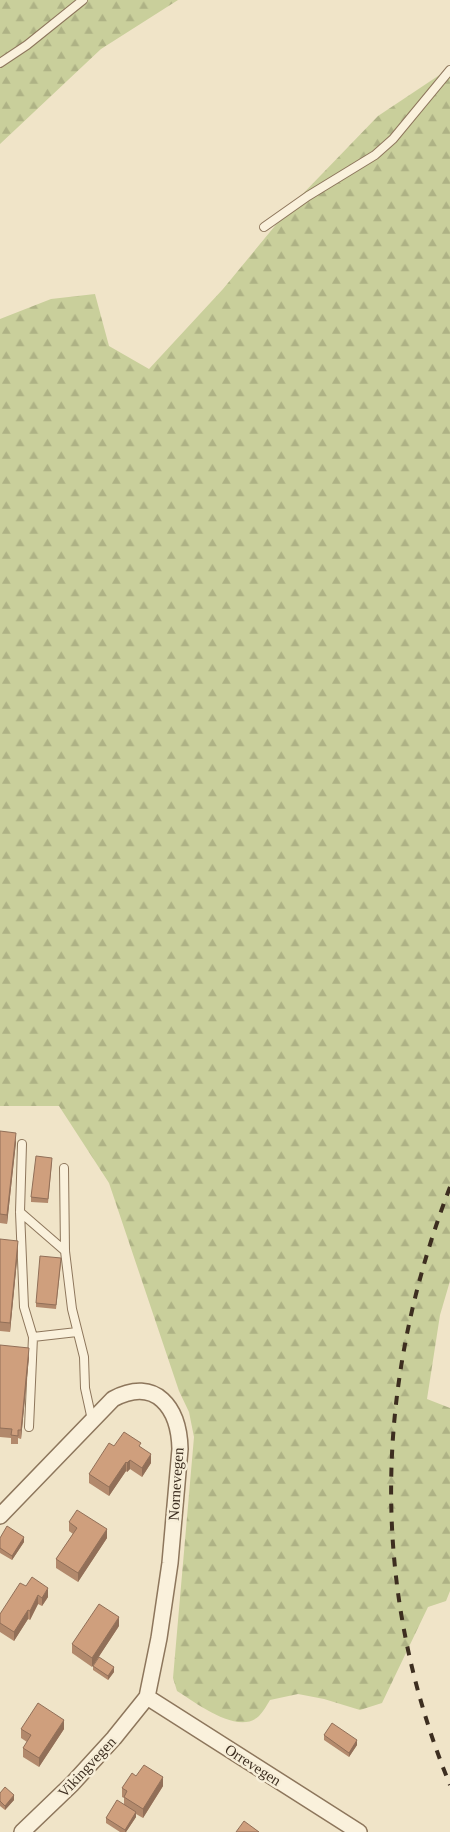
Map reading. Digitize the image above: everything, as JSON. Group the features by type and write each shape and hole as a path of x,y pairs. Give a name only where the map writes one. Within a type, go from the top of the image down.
{"street":[{"name":"Nornevegen","path":"0,1516 114,1399 127,1392 150,1393 159,1397 169,1408 179,1433 170,1563 160,1638 147,1696"},
{"name":"Vikingvegen","path":"22,1832 72,1784 114,1738 147,1696"},
{"name":"Orrevegen","path":"147,1696 359,1832"}],"lane":[{"path":"0,63 28,45 83,0"},
{"path":"264,227 308,196 375,155 393,139 450,70"},
{"path":"22,1144 20,1212 24,1306 33,1337 29,1427"},
{"path":"64,1168 65,1251 77,1332 84,1357 84,1388 92,1420"},
{"path":"20,1212 65,1251"},
{"path":"33,1337 77,1332"}],"green space":[{"path":"0,0 178,0 101,49 0,144"},
{"path":"450,68 450,1281 440,1315 427,1399 450,1408 450,1591 446,1601 428,1607 382,1703 360,1710 324,1699 298,1694 270,1700 259,1716 250,1721 240,1722 217,1715 177,1691 173,1678 194,1437 189,1412 179,1391 109,1183 59,1106 0,1106 0,319 51,299 95,294 109,346 149,369 223,289 293,204 378,116"}],"building":[{"path":"0,1131 16,1133 7,1215 0,1214"},
{"path":"36,1156 52,1158 48,1199 31,1197"},
{"path":"0,1239 18,1241 10,1323 0,1322"},
{"path":"40,1256 61,1258 56,1305 36,1303"},
{"path":"0,1345 29,1348 21,1430 18,1430 18,1436 11,1435 12,1429 0,1428"},
{"path":"124,1432 141,1443 139,1446 151,1454 142,1468 130,1460 126,1462 109,1487 89,1474 109,1443 114,1446"},
{"path":"77,1510 107,1529 78,1573 56,1559 77,1528 69,1522"},
{"path":"7,1526 24,1537 12,1556 0,1548 0,1538"},
{"path":"32,1577 48,1588 42,1598 38,1595 30,1611 28,1610 14,1632 0,1623 0,1614 20,1583 26,1586"},
{"path":"99,1604 119,1617 92,1658 72,1644"},
{"path":"99,1657 114,1667 108,1676 93,1666"},
{"path":"38,1703 64,1720 39,1758 23,1748 31,1735 21,1729"},
{"path":"332,1723 357,1740 349,1753 324,1735"},
{"path":"144,1765 163,1777 143,1809 124,1797 127,1791 122,1788 132,1773 136,1776"},
{"path":"5,1787 14,1795 5,1806 0,1801 0,1793"},
{"path":"117,1800 136,1812 125,1830 106,1818"},
{"path":"244,1821 259,1832 236,1832"}],"railway":[{"path":"450,1187 425,1261 407,1336 395,1411 391,1486 394,1561 405,1636 424,1711 450,1785"}]}
